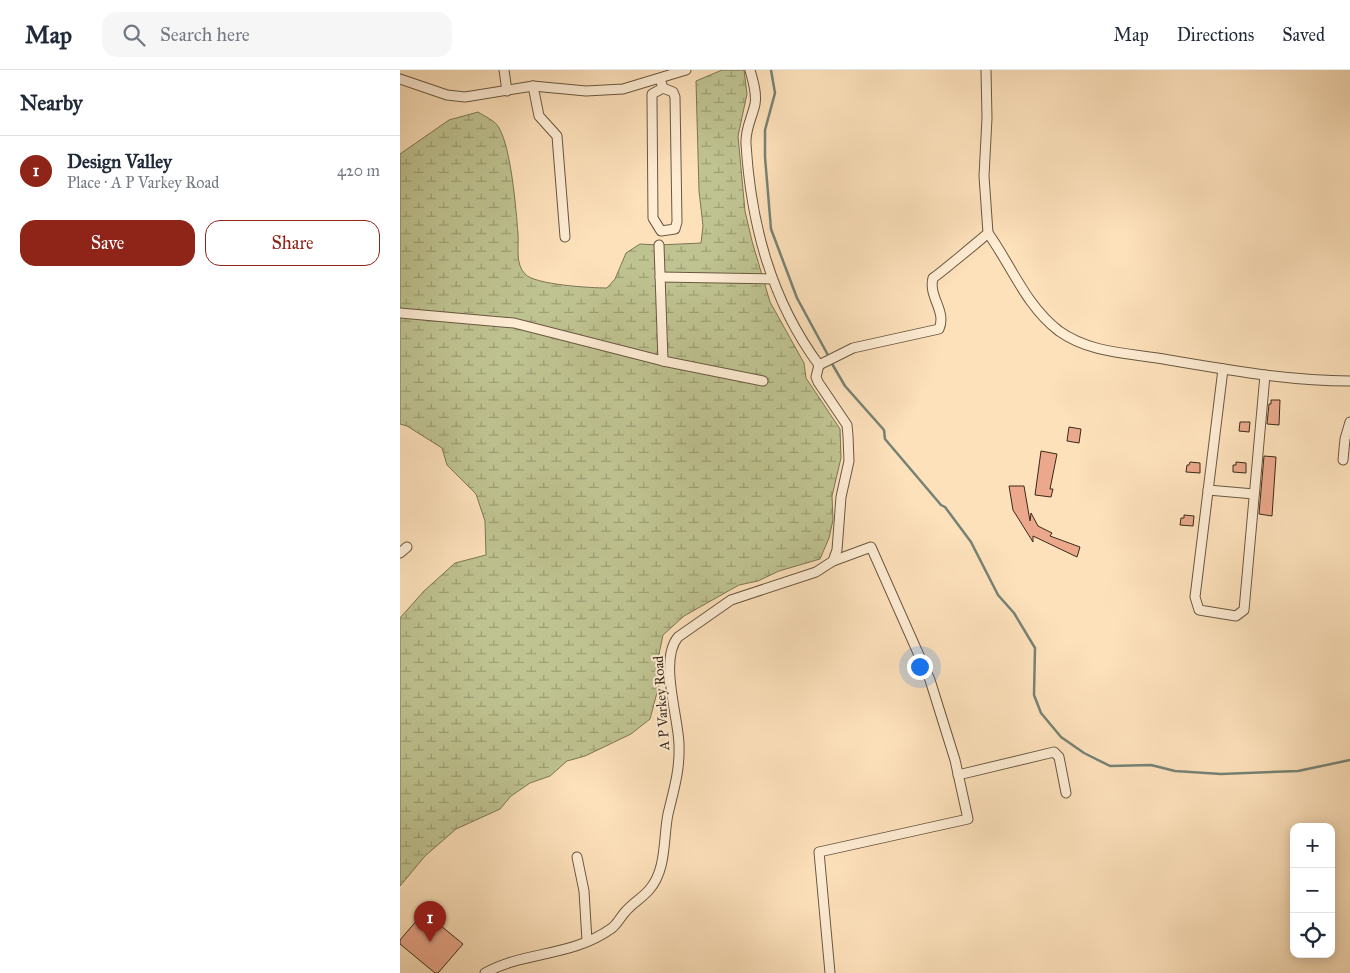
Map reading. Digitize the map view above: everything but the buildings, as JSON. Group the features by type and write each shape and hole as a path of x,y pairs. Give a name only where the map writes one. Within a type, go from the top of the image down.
{"street":[{"path":"504,70 506,91"},
{"path":"400,79 447,95 465,97 533,86 603,91 662,83 675,96 677,222 675,229 669,231 661,231 652,218 652,94 662,83 686,70"},
{"path":"750,70 755,90 755,104 747,126 747,152 758,238 772,279 800,339 821,366 821,388 847,425 849,461 841,497 837,550 833,561"},
{"path":"986,70 987,118 984,176 988,209 986,224 988,233 1002,253 1014,277 1040,313 1058,330 1077,342 1112,352 1307,381 1350,381"},
{"path":"533,86 539,116 557,136 566,237"},
{"path":"821,366 853,348 939,329 942,317 932,294 933,278 942,274 962,253 988,233"},
{"path":"659,245 663,361"},
{"path":"660,277 772,279"},
{"path":"400,313 514,324 663,361 763,381"},
{"path":"1223,369 1195,597 1199,610 1236,616 1244,610 1265,375"},
{"path":"1343,460 1345,439 1350,422"},
{"path":"1208,490 1254,494"},
{"path":"830,973 819,852 968,819 958,775 930,680 871,547 833,561"},
{"name":"A P Varkey Road","path":"485,973 503,964 563,951 599,936 614,926 626,911 650,889 661,864 668,814 679,775 679,742 671,668 671,645 678,637 731,600 816,572 833,561"},
{"path":"958,775 1054,752 1059,757 1066,793"},
{"path":"577,857 584,891 587,941"}],"green space":[{"path":"722,70 744,70 747,94 738,136 745,211 770,302 804,363 806,378 840,429 841,458 832,496 833,520 829,538 820,559 779,571 758,581 739,585 684,616 663,635 658,659 659,685 650,719 631,734 585,756 567,761 550,776 530,783 511,796 500,809 456,829 425,856 400,886 400,618 424,591 455,563 486,555 485,521 476,494 447,465 442,448 407,426 400,424 400,154 449,120 478,112 490,119 499,128 510,163 518,234 518,255 522,270 531,278 540,281 607,288 615,279 626,253 640,244 701,243 703,226 699,191 696,81"}],"waterway":[{"path":"771,70 775,93 765,130 765,157 771,229 797,298 829,357"},
{"path":"831,362 845,386 884,430 885,439 941,505 945,507 971,542 998,595 1014,613 1035,648 1034,695 1041,713 1061,737 1084,753 1110,766 1151,765 1175,771 1221,774 1298,771 1350,760"}],"place":[{"name":"Design Valley","path":"430,942"}]}
